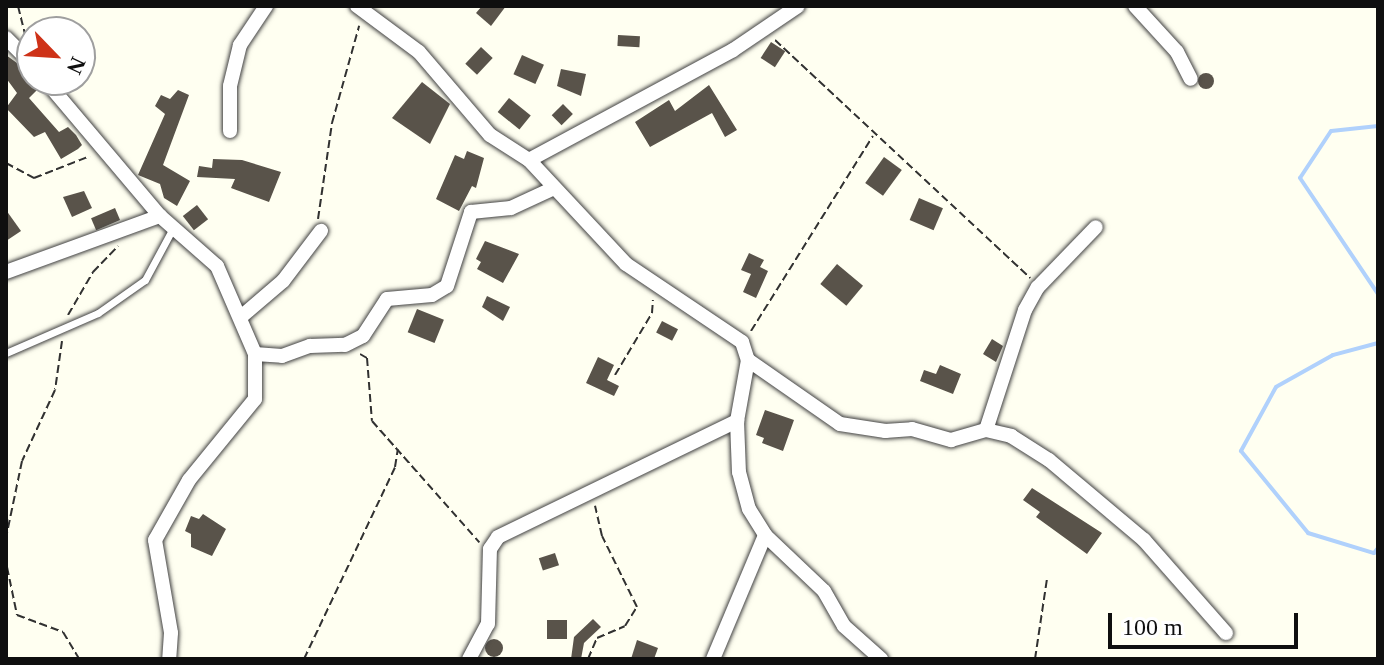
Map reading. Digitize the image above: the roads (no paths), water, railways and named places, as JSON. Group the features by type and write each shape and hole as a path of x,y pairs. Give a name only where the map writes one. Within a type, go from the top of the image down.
{"street":[{"path":"230,131 230,86 240,45 266,6"},
{"path":"529,160 733,50 798,6"},
{"path":"1135,6 1177,52 1191,79"},
{"path":"361,8 419,52 490,135 529,160 552,189 651,282 742,342 748,360 737,421 743,490 765,535 824,591 844,626 881,659"},
{"path":"58,96 160,216 217,266 242,316 255,354 255,399 189,480 155,540 171,633 169,659"},
{"path":"255,354 282,356 310,346 345,345 363,336 387,299 432,295 447,286 471,212 511,208 552,189"},
{"path":"6,272 160,216"},
{"path":"986,430 999,383 1038,287 1096,227"},
{"path":"242,316 283,281 321,231"},
{"path":"748,360 840,424 885,431 912,429 951,440 986,430 1011,436 1049,460 1144,540 1226,633"},
{"path":"469,659 488,624 490,549 513,527 592,495 737,421"},
{"path":"713,659 765,535"}],"lane":[{"path":"6,353 98,313 145,280 174,227"}],"waterway":[{"path":"1378,126 1331,131 1300,178 1378,294"},
{"path":"1378,343 1333,355 1276,387 1241,451 1308,533 1374,553 1378,548"}]}
